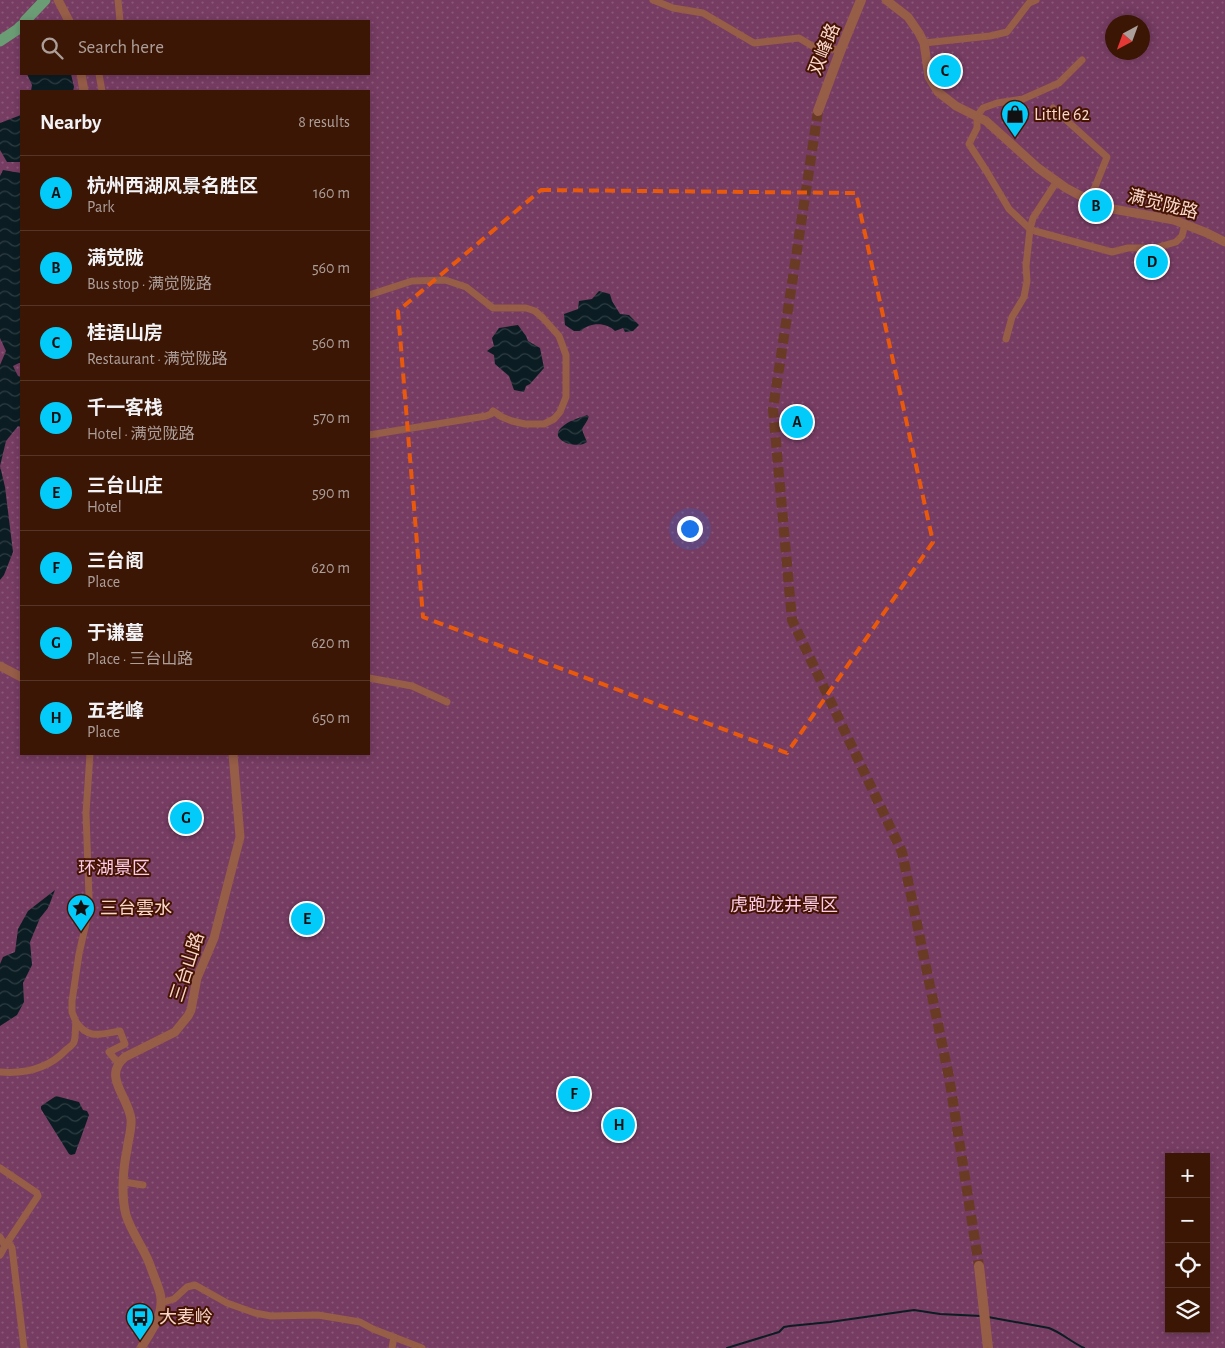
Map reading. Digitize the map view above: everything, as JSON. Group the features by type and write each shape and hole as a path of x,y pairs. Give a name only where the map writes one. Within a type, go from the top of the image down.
{"main road":[{"path":"26,20 45,0"},
{"name":"双峰路","path":"818,111 861,0"},
{"path":"0,41 20,27"},
{"path":"979,1266 988,1348"}],"street":[{"path":"58,0 68,20"},
{"path":"118,0 120,20"},
{"path":"653,0 673,8 702,13 754,43 799,38 819,50 841,49"},
{"name":"满觉陇路","path":"886,0 908,17 919,33 924,43 929,77 938,92 946,99 986,121 1038,168 1066,188 1096,204 1113,209 1162,217 1208,233 1225,242"},
{"path":"924,43 990,36 1007,32 1029,2 1036,0"},
{"path":"1082,60 1059,83 1023,99 997,103 983,108 977,116 977,128 969,144 1009,209 1030,229 1112,252 1128,248 1156,248 1176,242 1182,236 1185,224"},
{"path":"81,75 84,90"},
{"path":"99,75 102,90"},
{"path":"1052,108 1107,157 1095,187 1087,200"},
{"path":"1006,339 1012,317 1024,297 1027,281 1026,266 1030,229 1033,218 1057,181"},
{"path":"370,295 412,281 445,280 466,287 493,308 526,308 535,312 559,336 566,355 566,397 560,412 554,419 544,424 525,424 512,421 493,411 486,416 370,435"},
{"path":"0,666 20,676"},
{"path":"370,678 412,686 447,702"},
{"path":"90,755 86,813 89,897 86,923 79,954 72,1012 76,1022 88,1034 95,1035 120,1031 125,1044 109,1052 118,1062 115,1069 116,1082 126,1103 132,1123 126,1152 124,1206 130,1225 148,1260 162,1298 160,1317 141,1348"},
{"name":"三台山路","path":"118,1062 124,1057 175,1032 191,1010 197,978 214,938 240,837 233,755"},
{"path":"0,1072 32,1071 49,1064 74,1042 76,1022"},
{"path":"0,1168 37,1193 38,1196 6,1243 0,1256"},
{"path":"124,1182 143,1185"},
{"path":"0,1237 12,1248 24,1348"},
{"path":"161,1304 174,1299 187,1287 194,1285 227,1303 255,1313 272,1316 318,1315 360,1322 422,1348"},
{"path":"392,1348 394,1337"}],"highlighted area":[{"path":"541,190 856,193 933,542 787,753 423,617 398,311"}],"green space":[{"name":"虎跑龙井景区","path":"0,0 1225,0 1225,1348 0,1348"}],"water":[{"path":"27,75 71,75 74,87 73,90 31,90 32,85"},
{"path":"20,115 20,162 7,162 0,150 0,123"},
{"path":"3,170 20,173 20,363 13,366 20,377 20,427 18,426 6,441 0,466 0,365 6,351 0,338 0,176"},
{"path":"599,291 610,294 620,314 629,315 639,325 633,331 625,332 623,328 615,331 612,328 598,324 584,328 581,331 574,331 565,325 564,314 578,309 579,301 592,299"},
{"path":"518,325 528,341 540,348 544,368 526,386 524,392 514,390 509,376 495,364 494,355 487,351 494,346 492,338 499,328"},
{"path":"587,415 589,417 582,429 587,442 577,445 561,440 558,432 564,425"},
{"path":"0,466 5,487 13,552 4,575 0,580"},
{"path":"55,890 30,942 32,965 23,983 24,1002 17,1015 0,1026 0,964 3,957 15,952 18,929 28,911"},
{"path":"56,1096 79,1102 83,1110 87,1111 89,1115 75,1154 69,1154 41,1109 41,1106"}],"waterway":[{"path":"727,1348 779,1332 784,1327 914,1310 940,1314 981,1316"},
{"path":"988,1317 1049,1328 1084,1348"}],"tunnel":[{"path":"818,111 773,409 792,620 902,852 949,1077 979,1266"}],"place":[{"name":"桂语山房","path":"945,71"},
{"name":"Little 62","path":"1015,138"},
{"name":"满觉陇","path":"1096,206"},
{"name":"千一客栈","path":"1152,262"},
{"name":"杭州西湖风景名胜区","path":"797,422"},
{"name":"于谦墓","path":"186,818"},
{"name":"三台山庄","path":"307,919"},
{"name":"三台雲水","path":"81,932"},
{"name":"三台阁","path":"574,1094"},
{"name":"五老峰","path":"619,1125"},
{"name":"大麦岭","path":"140,1341"}],"park label":[{"name":"环湖景区","path":"114,868"}]}
